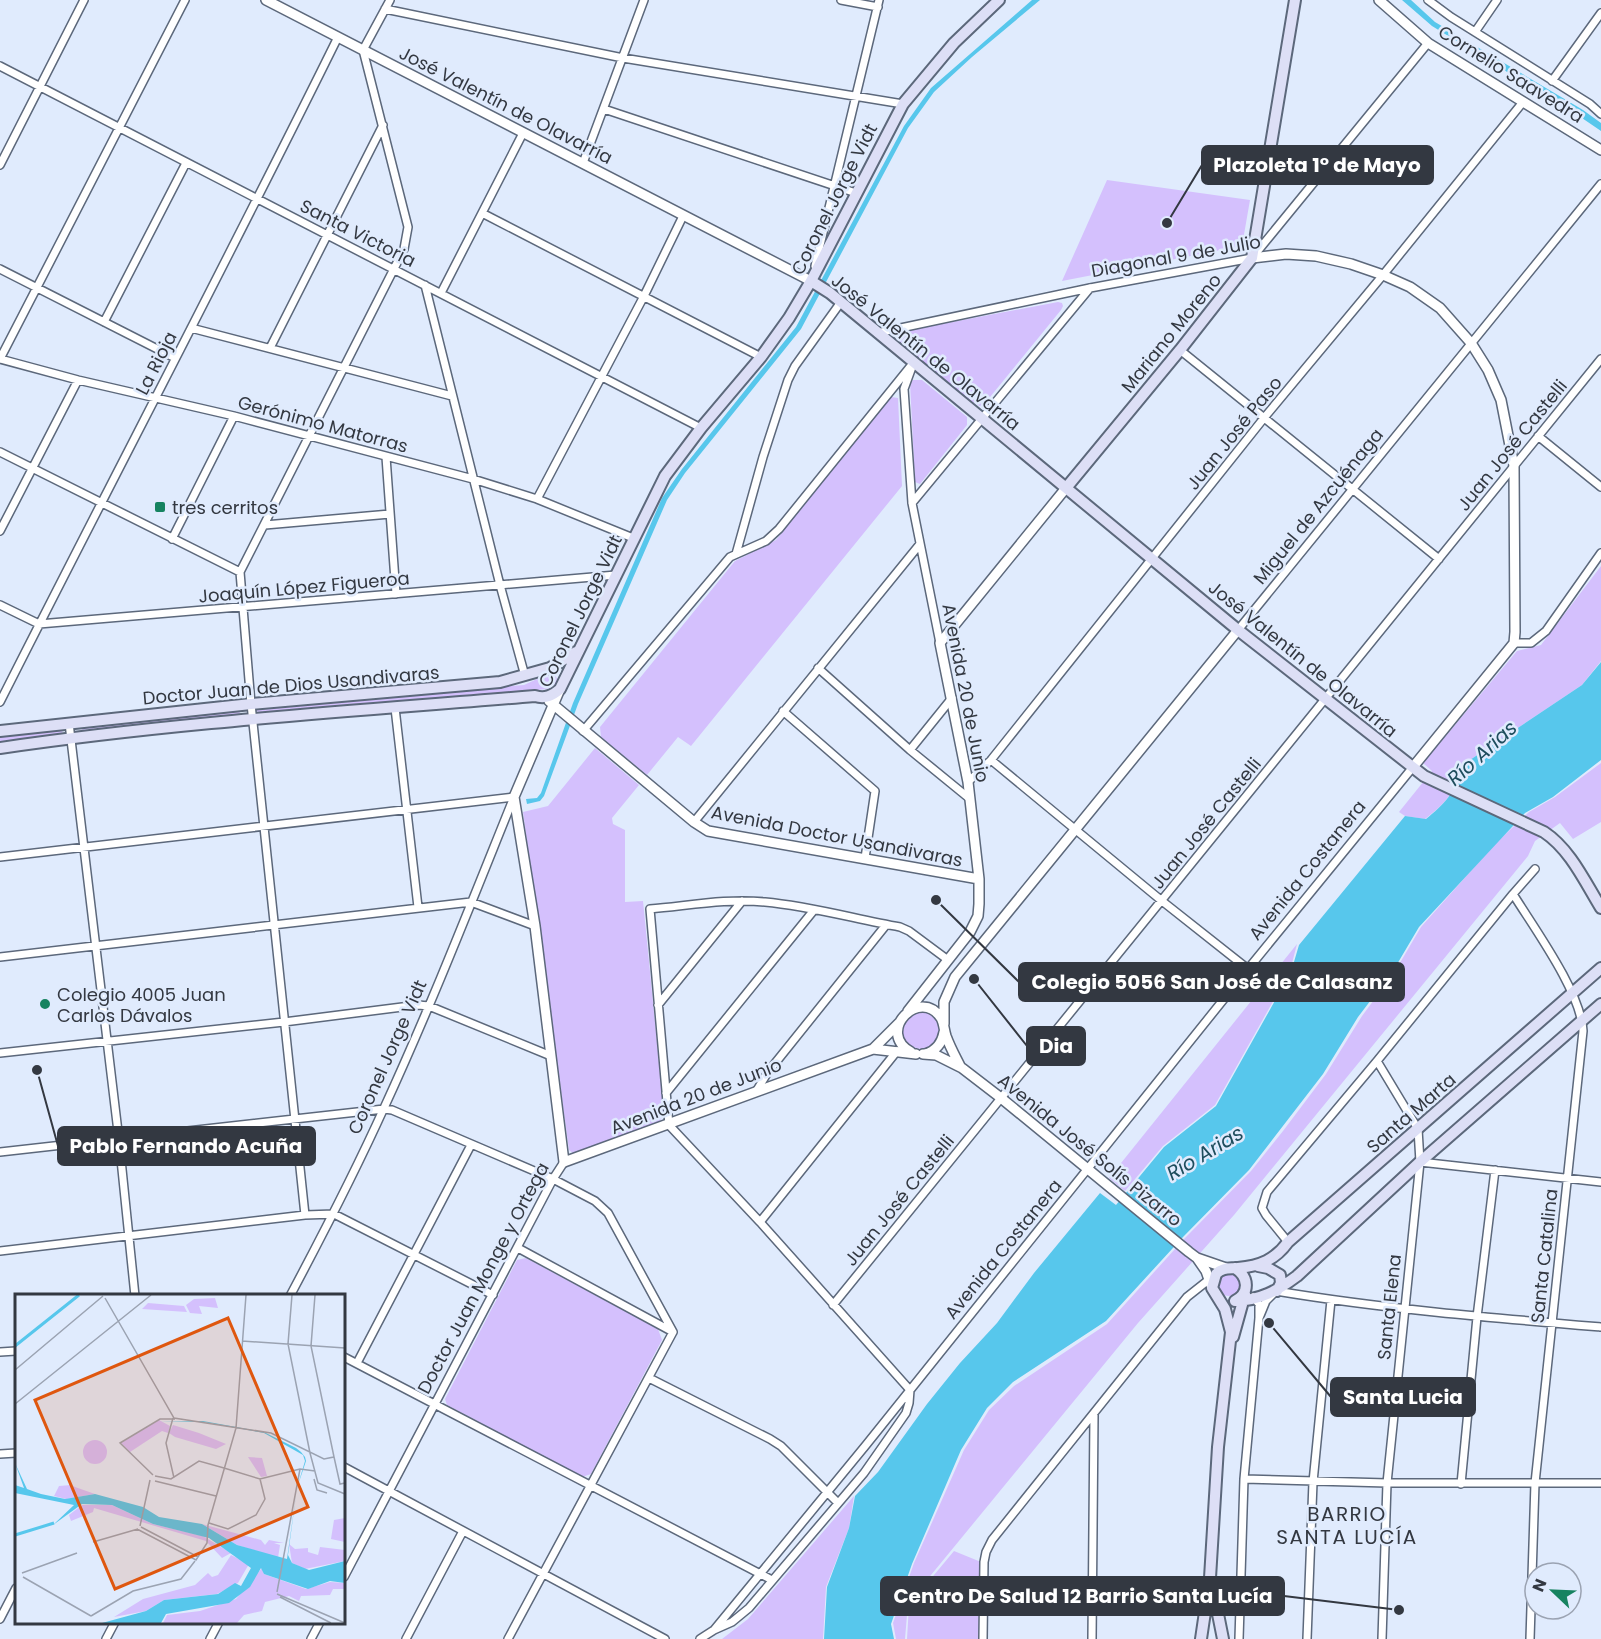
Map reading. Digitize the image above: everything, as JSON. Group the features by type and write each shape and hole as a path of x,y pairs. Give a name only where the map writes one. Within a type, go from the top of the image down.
{"main road":[{"name":"Coronel Jorge Vidt","path":"561,688 665,476 701,428 761,357 814,283 856,193 903,104 954,43 999,0"},
{"path":"1252,258 1295,0"},
{"name":"Mariano Moreno","path":"1066,488 1180,350 1252,258"},
{"name":"José Valentín de Olavarría","path":"814,283 841,302 1238,630 1413,767 1428,778 1554,838 1601,908"},
{"name":"Doctor Juan de Dios Usandivaras","path":"0,731 251,704 500,682 548,669 578,650"},
{"path":"525,676 538,697 549,697 561,688 560,675 548,669"},
{"name":"Doctor Juan de Dios Usandivaras","path":"0,748 71,737 252,718 538,697"},
{"name":"Santa Marta","path":"1231,1268 1254,1266 1272,1259 1281,1252 1288,1242 1601,968"},
{"path":"1220,1299 1228,1302 1276,1291 1297,1276 1420,1162 1601,1004"},
{"path":"1281,1252 1282,1268 1297,1276"},
{"path":"1254,1266 1268,1268 1280,1275 1281,1283 1276,1291"},
{"path":"1201,1639 1210,1578 1218,1447 1231,1346 1229,1320 1212,1281 1231,1268 1245,1278 1244,1298 1231,1346"},
{"path":"1210,1578 1223,1639"}],"street":[{"path":"0,165 84,0"},
{"path":"0,359 184,0"},
{"name":"José Valentín de Olavarría","path":"266,0 814,283"},
{"path":"305,1215 252,718 240,572 396,269 404,249 408,227 363,50 390,0"},
{"path":"583,163 644,0"},
{"path":"814,283 878,3 840,0"},
{"name":"Cornelio Saavedra","path":"1379,0 1428,43 1601,150"},
{"name":"Cornelio Saavedra","path":"1428,0 1601,113"},
{"path":"1474,32 1497,0"},
{"path":"385,9 623,58 903,104"},
{"path":"1552,81 1601,13"},
{"name":"La Rioja","path":"0,702 174,358 258,199 338,37"},
{"name":"Mariano Moreno","path":"1252,258 1428,43"},
{"name":"Santa Victoria","path":"0,66 701,428"},
{"name":"Juan José Paso","path":"968,782 991,760 1264,418 1523,102"},
{"path":"604,110 835,188 856,193"},
{"path":"270,348 383,124"},
{"path":"441,293 523,133"},
{"path":"104,322 186,163"},
{"name":"Miguel de Azcuénaga","path":"944,1028 944,1002 955,977 1601,184"},
{"path":"482,213 761,357"},
{"path":"537,499 644,296 683,216"},
{"name":"Diagonal 9 de Julio","path":"877,333 1090,288 1252,258 1286,254 1316,256 1351,264 1410,287 1432,302 1471,343 1488,370 1502,400 1514,466 1514,643"},
{"path":"0,269 174,358"},
{"path":"424,285 525,676"},
{"path":"912,503 1090,288"},
{"path":"736,554 763,457 788,380 795,366 841,302"},
{"path":"191,328 452,396"},
{"path":"1180,350 1439,559"},
{"name":"Gerónimo Matorras","path":"0,359 78,380 234,416 473,479 537,499 633,538"},
{"name":"Juan José Castelli","path":"833,1305 1601,359"},
{"path":"583,731 730,557 766,541 779,529 914,362"},
{"name":"Avenida 20 de Junio","path":"908,1011 975,925 979,904 979,879 968,782 912,503 904,389 914,362"},
{"path":"0,531 78,380"},
{"path":"172,538 234,416"},
{"path":"1538,436 1601,487"},
{"path":"0,452 240,572"},
{"path":"386,457 396,594"},
{"name":"Mariano Moreno","path":"940,644 1066,488"},
{"path":"265,525 390,514"},
{"path":"694,822 920,544"},
{"path":"1514,643 1531,644 1546,631 1601,553"},
{"name":"Joaquín López Figueroa","path":"39,624 616,575"},
{"path":"0,605 39,624"},
{"name":"Avenida Costanera","path":"714,1630 1514,643"},
{"path":"818,668 910,750 970,799"},
{"name":"Coronel Jorge Vidt","path":"291,1294 334,1214 384,1109 561,688"},
{"path":"538,697 553,704"},
{"path":"910,750 952,699"},
{"name":"Avenida Doctor Usandivaras","path":"553,704 694,822 708,831 979,879"},
{"path":"395,708 417,907"},
{"path":"783,711 875,790 865,858"},
{"path":"69,723 119,1140 135,1294"},
{"path":"991,760 1248,969"},
{"path":"0,857 514,797"},
{"name":"Doctor Juan Monge y Ortega","path":"345,1575 564,1162 535,926 514,797"},
{"path":"1288,1242 1262,1208 1267,1192 1535,869"},
{"name":"Santa Catalina","path":"1513,894 1573,993 1583,1019 1535,1483 1530,1639"},
{"path":"0,957 471,902 535,926"},
{"path":"658,1005 742,902"},
{"path":"909,1390 760,1222 669,1125 650,909 764,902 814,910 909,931 948,960"},
{"path":"666,1093 814,910"},
{"path":"757,1090 768,1072 886,925"},
{"path":"0,1053 418,1005 429,1006 551,1056"},
{"path":"915,1008 929,1009 940,1018 944,1028 940,1045 919,1054 903,1046 898,1031 899,1023 908,1011 915,1008"},
{"name":"Avenida 20 de Junio","path":"873,1049 899,1023"},
{"name":"Avenida José Solís Pizarro","path":"944,1028 962,1068"},
{"name":"Avenida 20 de Junio","path":"564,1162 873,1049 919,1054"},
{"path":"760,1222 897,1050"},
{"name":"Avenida José Solís Pizarro","path":"919,1054 936,1055 962,1068 1001,1098 1197,1258 1212,1281"},
{"name":"Santa Elena","path":"1377,1061 1418,1129 1420,1162 1387,1483 1382,1639"},
{"path":"0,1152 384,1109 392,1110 553,1179 595,1201 608,1213 673,1332"},
{"path":"357,1363 471,1145"},
{"path":"1420,1162 1601,1182"},
{"path":"1461,1484 1477,1317 1495,1170"},
{"path":"0,1251 305,1215 334,1214 493,1295"},
{"path":"518,1248 673,1332"},
{"name":"Avenida José Solís Pizarro","path":"1197,1258 1231,1268"},
{"path":"983,1639 984,1562 992,1540 1187,1297 1212,1281"},
{"path":"1259,1318 1266,1301 1276,1291 1331,1300 1477,1317 1601,1327"},
{"path":"1239,1639 1244,1479 1259,1318 1259,1304 1244,1298"},
{"path":"1308,1639 1313,1482 1331,1300"},
{"path":"508,1639 673,1332"},
{"path":"0,1352 15,1351"},
{"path":"345,1357 772,1580"},
{"path":"649,1378 781,1446 838,1503"},
{"name":"Avenida Costanera","path":"700,1639 741,1616 838,1503 892,1435 906,1413 909,1390"},
{"path":"1092,1639 1094,1415"},
{"path":"0,1454 15,1453"},
{"path":"345,1468 665,1639"},
{"path":"1244,1479 1461,1484 1601,1483"},
{"path":"406,1639 463,1531"},
{"path":"0,1619 15,1590"},
{"path":"106,1639 114,1624"},
{"path":"210,1639 218,1624"},
{"path":"311,1639 319,1624"}],"shaded area":[{"path":"1107,180 1250,200 1242,246 1062,281"},
{"path":"1062,303 1061,310 986,402 980,406 897,341 896,336 900,332"},
{"path":"913,380 922,380 967,417 967,425 920,484 915,482 910,383"},
{"path":"891,397 898,398 902,486 691,746 678,737 647,775 601,737 600,727 735,561 776,540"},
{"path":"1601,566 1601,661 1582,685 1458,768 1452,791 1443,803 1425,819 1405,816 1399,812 1432,771 1423,763 1517,651 1541,645"},
{"path":"550,673 557,679 555,686 549,689 256,711 256,708 275,706 524,685"},
{"path":"241,710 239,714 83,730 78,726"},
{"path":"59,728 63,730 62,733 0,743 0,737"},
{"path":"595,748 639,785 612,818 613,824 625,830 625,902 643,901 664,1114 659,1122 574,1154 569,1150 523,812 548,806"},
{"path":"1601,763 1601,822 1573,839 1560,823 1535,841 1528,856 1234,1215 1138,1323 908,1603 905,1639 896,1639 893,1623 914,1563 964,1450 989,1410 1014,1386 1107,1324 1185,1238 1251,1171 1283,1131 1326,1074 1362,1016 1394,973 1421,927 1494,845 1529,812 1555,797"},
{"path":"1297,944 1290,971 1215,1105 1163,1146 1125,1191 1109,1178"},
{"path":"924,1009 937,1018 940,1037 932,1047 919,1049 906,1043 902,1035 907,1017"},
{"path":"526,1258 658,1329 662,1340 591,1474 582,1477 447,1405 445,1399 517,1260"},
{"path":"1229,1272 1234,1273 1240,1279 1240,1289 1234,1295 1229,1296 1224,1295 1218,1289 1217,1284 1218,1279 1224,1273"},
{"path":"854,1496 849,1528 826,1587 823,1639 722,1639 748,1619"},
{"path":"954,1551 981,1562 979,1639 907,1639 909,1605"}],"water":[{"path":"1032,0 1040,0 934,92 908,128 801,329 685,473 667,500 578,704 544,796 540,801 527,804 526,799 537,798 541,793 573,703 662,498 682,469 796,327 904,126 931,88"},
{"path":"1402,0 1411,0 1435,22 1583,110 1601,123 1601,131 1432,26"},
{"name":"Río Arias","path":"1601,662 1601,760 1553,797 1525,813 1419,927 1393,971 1358,1017 1323,1074 1249,1170 1183,1237 1106,1321 1013,1382 987,1408 961,1450 912,1564 891,1624 894,1639 824,1639 827,1587 849,1528 855,1496 878,1472 927,1404 960,1363 997,1323 1034,1273 1100,1193 1116,1205 1164,1147 1216,1106 1291,972 1299,945 1405,816 1426,819 1444,803 1452,791 1458,768 1582,685"}],"place":[{"name":"Plazoleta 1° de Mayo","path":"1167,223"},
{"name":"tres cerritos","path":"160,507"},
{"name":"Colegio 5056 San José de Calasanz","path":"936,900"},
{"name":"Dia","path":"974,979"},
{"name":"Colegio 4005 Juan Carlos Dávalos","path":"45,1004"},
{"name":"Pablo Fernando Acuña","path":"37,1070"},
{"name":"Santa Lucia","path":"1269,1323"},
{"name":"Centro De Salud 12 Barrio Santa Lucía","path":"1399,1610"}],"district":[{"name":"BARRIO SANTA LUCÍA","path":"1347,1526"}]}
